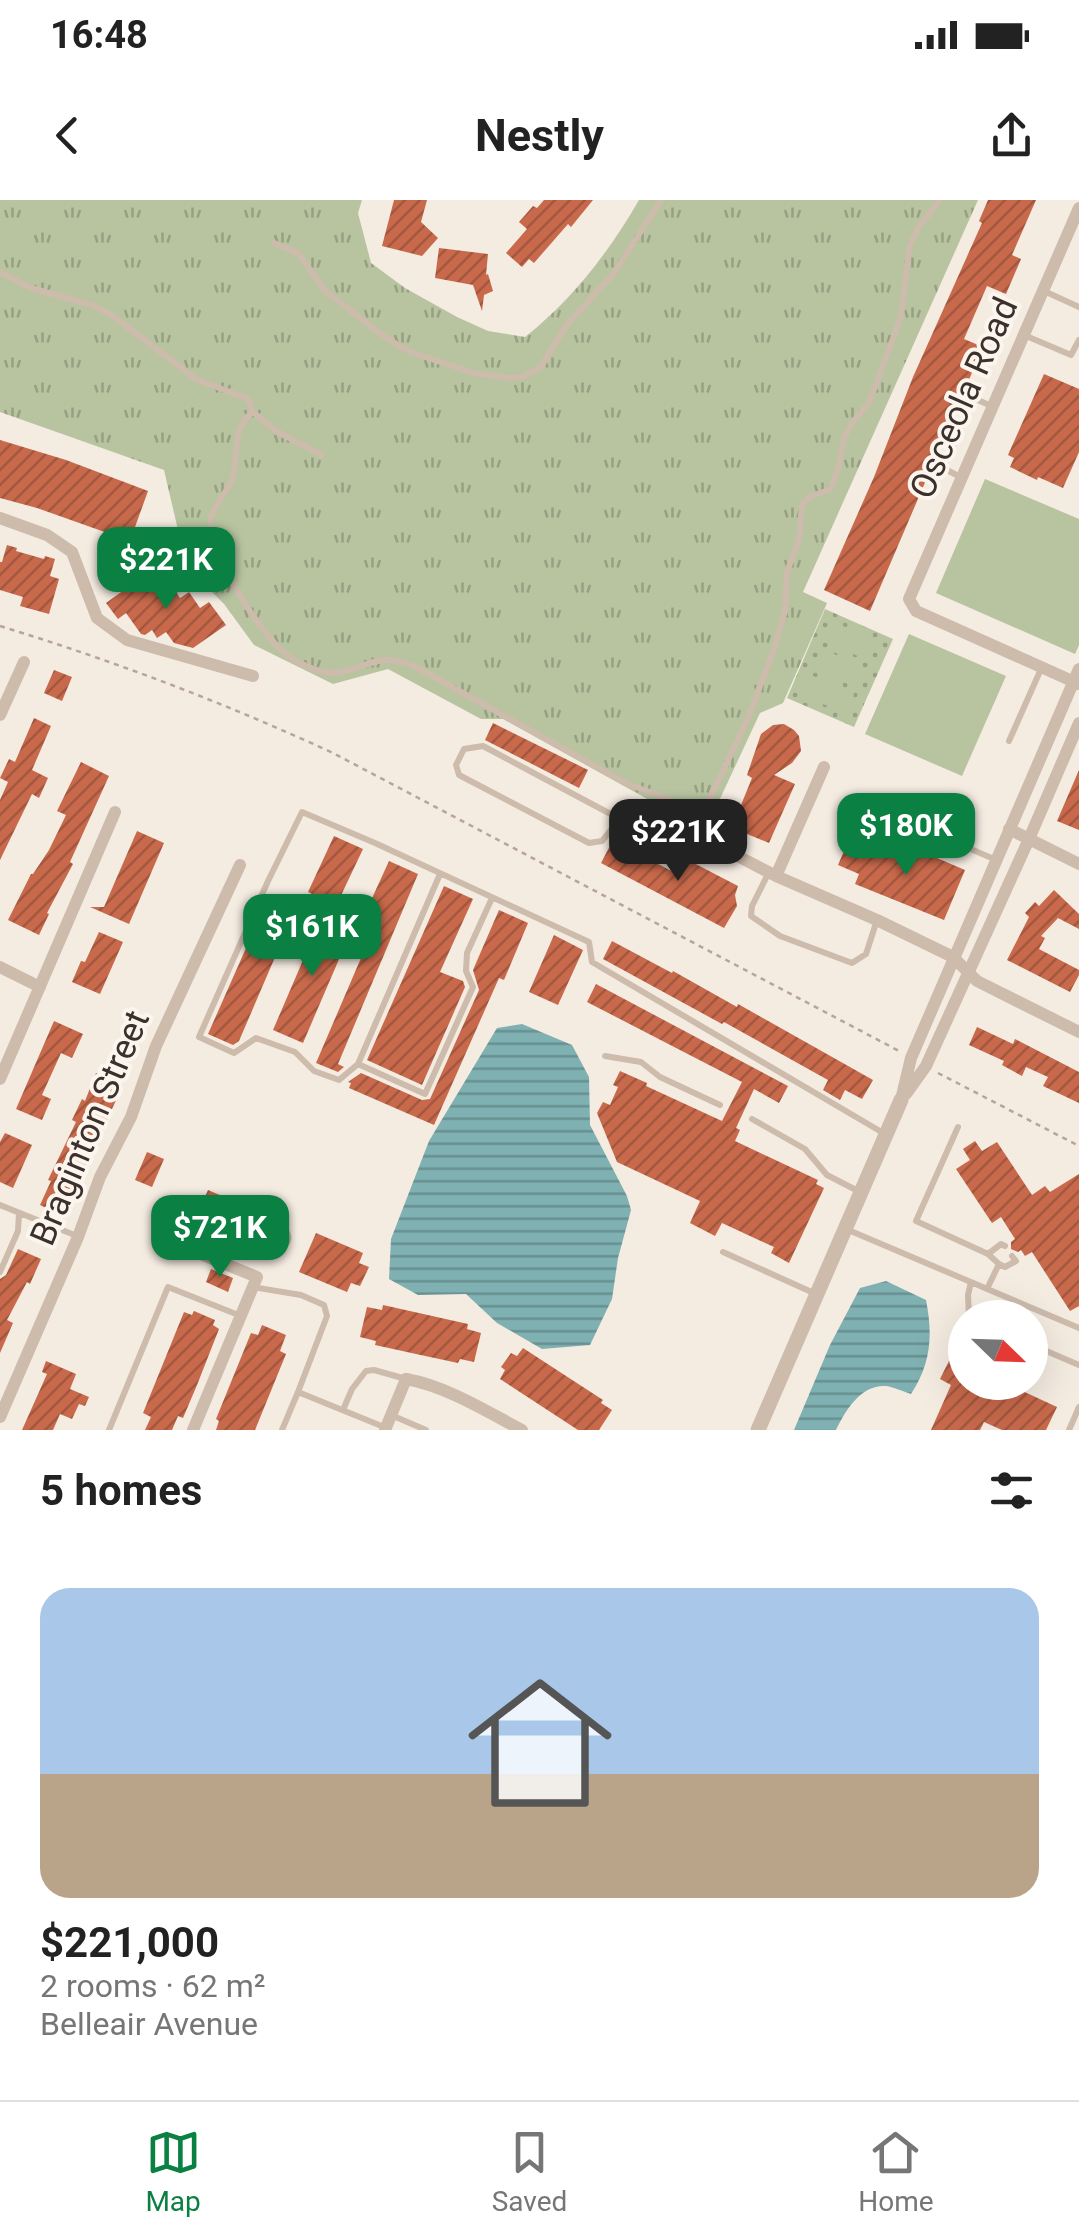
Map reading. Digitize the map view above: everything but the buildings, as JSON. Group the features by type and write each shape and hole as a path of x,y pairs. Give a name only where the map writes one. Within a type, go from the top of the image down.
{"street":[{"name":"Osceola Road","path":"1041,668 916,612 909,599 1079,208"},
{"path":"0,518 46,535 72,552 97,618 127,640 253,676"},
{"path":"0,716 24,662"},
{"path":"758,1430 901,1100 912,1058 953,957 1077,678 1041,668"},
{"path":"901,1100 926,1066 1079,723"},
{"path":"772,874 824,768"},
{"path":"0,1079 115,812"},
{"path":"674,823 772,874 953,957 977,981 1079,1032"},
{"path":"1009,829 1079,864"},
{"name":"Braginton Street","path":"0,1417 100,1177 131,1117 156,1046 240,864"},
{"path":"0,966 40,987"},
{"path":"176,1244 257,1277 193,1430"},
{"path":"387,1424 406,1379 478,1406 522,1430"}],"lane":[{"path":"274,243 298,252 326,292 408,351 474,373 522,377 541,367 565,327 615,272 661,200"},
{"path":"254,412 238,431 234,474 213,510 210,527 227,572 262,631 289,656 326,673 385,660 414,666 626,782 704,814 748,720 773,652 784,611 787,572 799,539 802,506 809,497 832,486 844,438 869,403 902,317 909,248 918,228 940,200"},
{"path":"0,272 32,288 110,314 196,378 244,396 254,412 276,431 322,455"},
{"path":"1043,291 1079,306"},
{"path":"1024,335 1071,355 1079,340"},
{"path":"962,478 947,470 945,464 972,402 978,400 992,407"},
{"path":"1009,741 1041,668"},
{"path":"620,819 602,841 589,843 459,776 456,765 464,749 482,746 620,819 632,821 652,813 674,823"},
{"path":"440,874 358,1064 339,1080 314,1072 295,1052 256,1038 234,1053 198,1036 302,812 440,874 589,942 592,962 886,1135"},
{"path":"932,832 996,860"},
{"path":"772,874 752,906 751,916 780,936 852,963 866,954 877,920"},
{"path":"358,1064 425,1094 473,987 466,971 467,952 492,898"},
{"path":"604,1056 641,1062 660,1077 720,1105"},
{"path":"752,1119 805,1149 827,1176 861,1192"},
{"path":"958,1127 916,1222 988,1254 1005,1267 1016,1261 1012,1256"},
{"path":"0,1204 78,1237"},
{"path":"0,1272 18,1231 19,1212"},
{"path":"845,1228 1079,1328"},
{"path":"988,1254 1001,1244 1006,1246"},
{"path":"723,1252 817,1294"},
{"path":"987,1289 999,1264"},
{"path":"968,1300 971,1282"},
{"path":"109,1430 168,1288 241,1316"},
{"path":"253,1288 301,1295 324,1305 327,1316 282,1430"},
{"path":"1048,1352 1079,1365"},
{"path":"342,1410 366,1371 406,1379"},
{"path":"298,1392 387,1424 426,1430"},
{"path":"1069,1430 1079,1407"}],"path":[{"path":"0,626 166,682 333,753 912,1058"},
{"path":"926,1066 1079,1146"}],"green space":[{"path":"0,200 362,200 358,213 371,263 405,288 457,317 488,331 525,337 588,274 639,200 978,200 803,592 827,603 783,703 760,713 705,831 503,719 481,719 388,669 333,684 254,645 224,604 200,580 178,530 164,470 0,412"},
{"path":"985,479 1079,519 1079,645 1075,654 936,593"},
{"path":"825,609 893,639 854,727 787,698"},
{"path":"834,622 878,641 869,661 826,642"},
{"path":"909,634 1006,676 962,776 865,734"},
{"path":"823,649 866,668 857,688 814,669"},
{"path":"811,675 854,694 853,699 860,702 855,713 848,710 846,714 802,695 804,691 797,688 802,677 809,680"},
{"path":"265,1224 285,1224 289,1231 291,1240 285,1249 277,1249 263,1237"}],"water":[{"path":"522,1024 572,1045 589,1077 590,1125 631,1210 612,1299 590,1345 542,1349 497,1323 466,1294 418,1295 389,1279 391,1239 429,1141 497,1028"},
{"path":"886,1281 926,1300 929,1349 911,1394 889,1387 869,1389 855,1400 836,1430 794,1430 830,1345 860,1288"}]}
